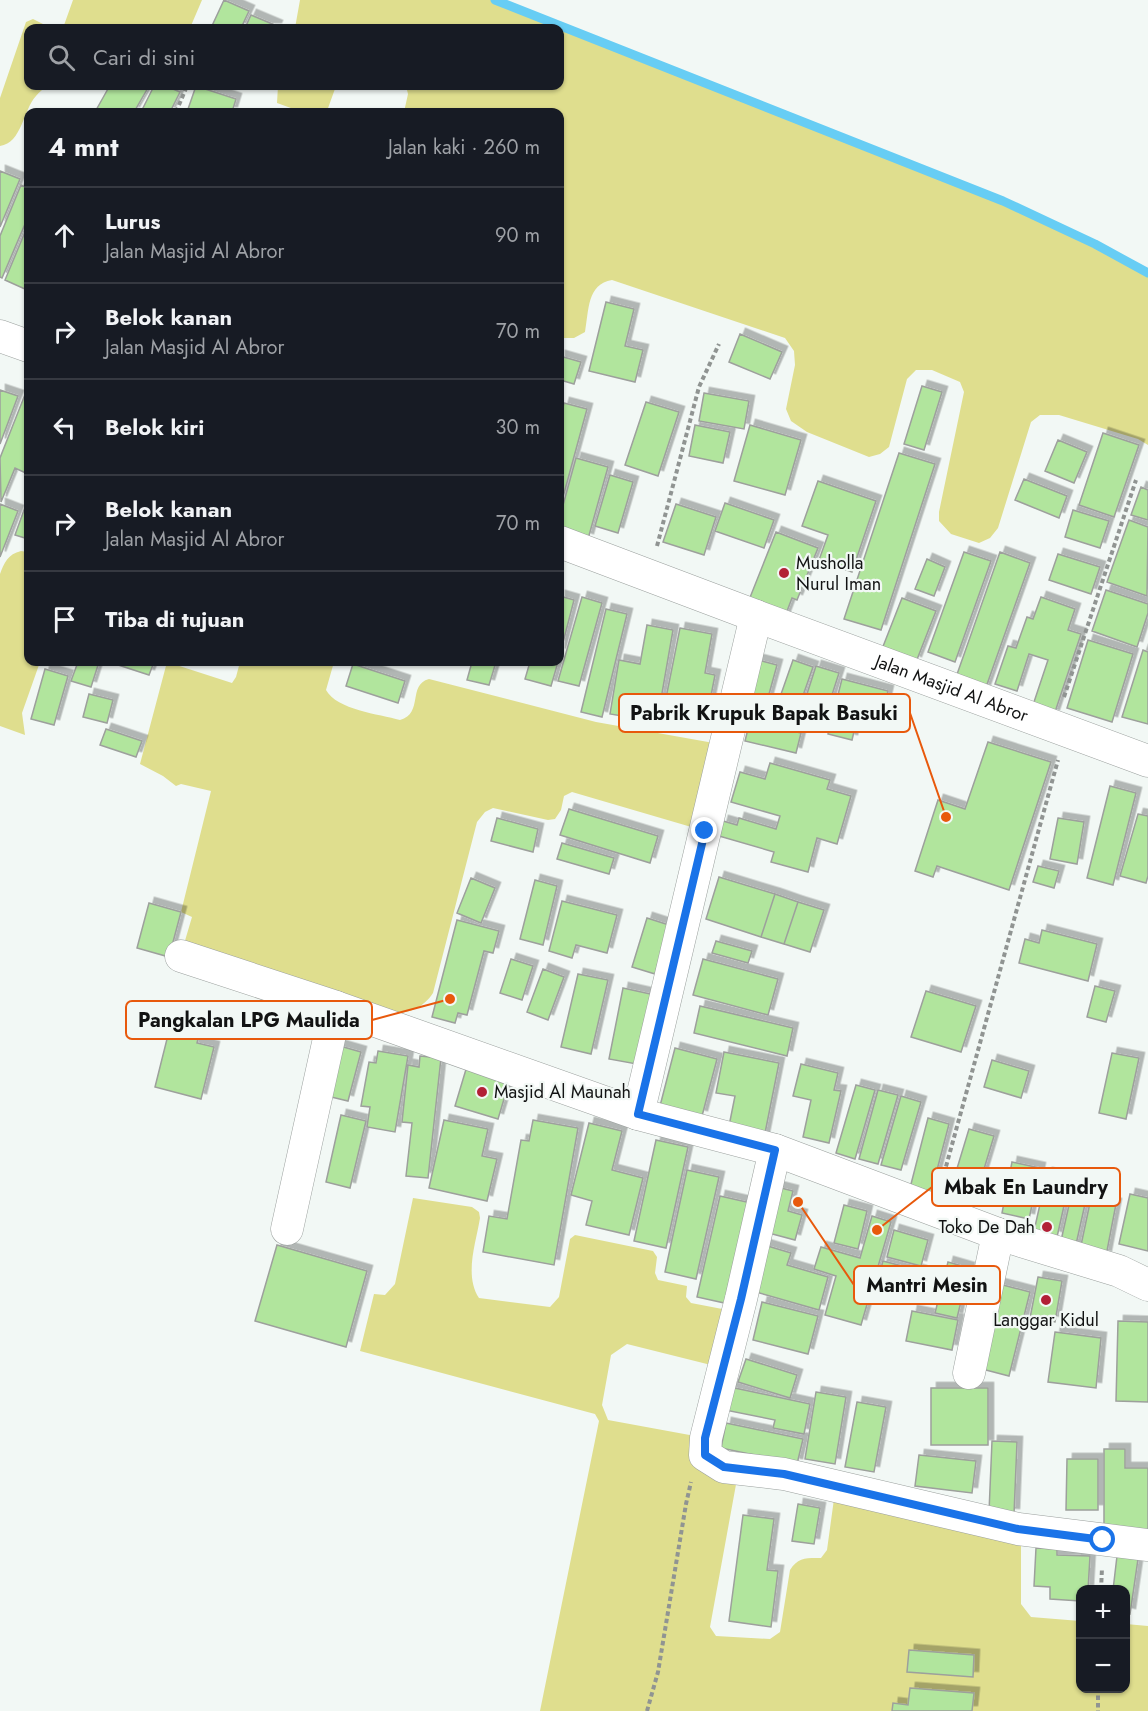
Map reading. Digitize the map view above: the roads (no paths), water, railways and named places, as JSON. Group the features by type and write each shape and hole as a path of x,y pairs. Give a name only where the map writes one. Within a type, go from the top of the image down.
{"street":[{"path":"0,336 24,345"},
{"name":"Jalan Masjid Al Abror","path":"564,543 1148,760"},
{"path":"638,1114 756,616"},
{"path":"180,956 336,1007 638,1114 775,1150 998,1234 1119,1271 1148,1286"},
{"path":"287,1229 336,1007"},
{"path":"775,1150 741,1299 705,1438 705,1455 724,1467 784,1474 1018,1529 1148,1545"},
{"path":"969,1372 998,1234"}],"waterway":[{"path":"495,0 556,24"},
{"path":"564,27 1003,201 1095,244 1148,273"}],"place":[{"name":"Musholla Nurul Iman","path":"784,573"},
{"name":"Pabrik Krupuk Bapak Basuki","path":"946,817"},
{"name":"Pangkalan LPG Maulida","path":"450,999"},
{"name":"Masjid Al Maunah","path":"482,1092"},
{"name":"Mantri Mesin","path":"798,1202"},
{"name":"Toko De Dah","path":"1047,1227"},
{"name":"Mbak En Laundry","path":"877,1230"},
{"name":"Langgar Kidul","path":"1046,1300"}]}
